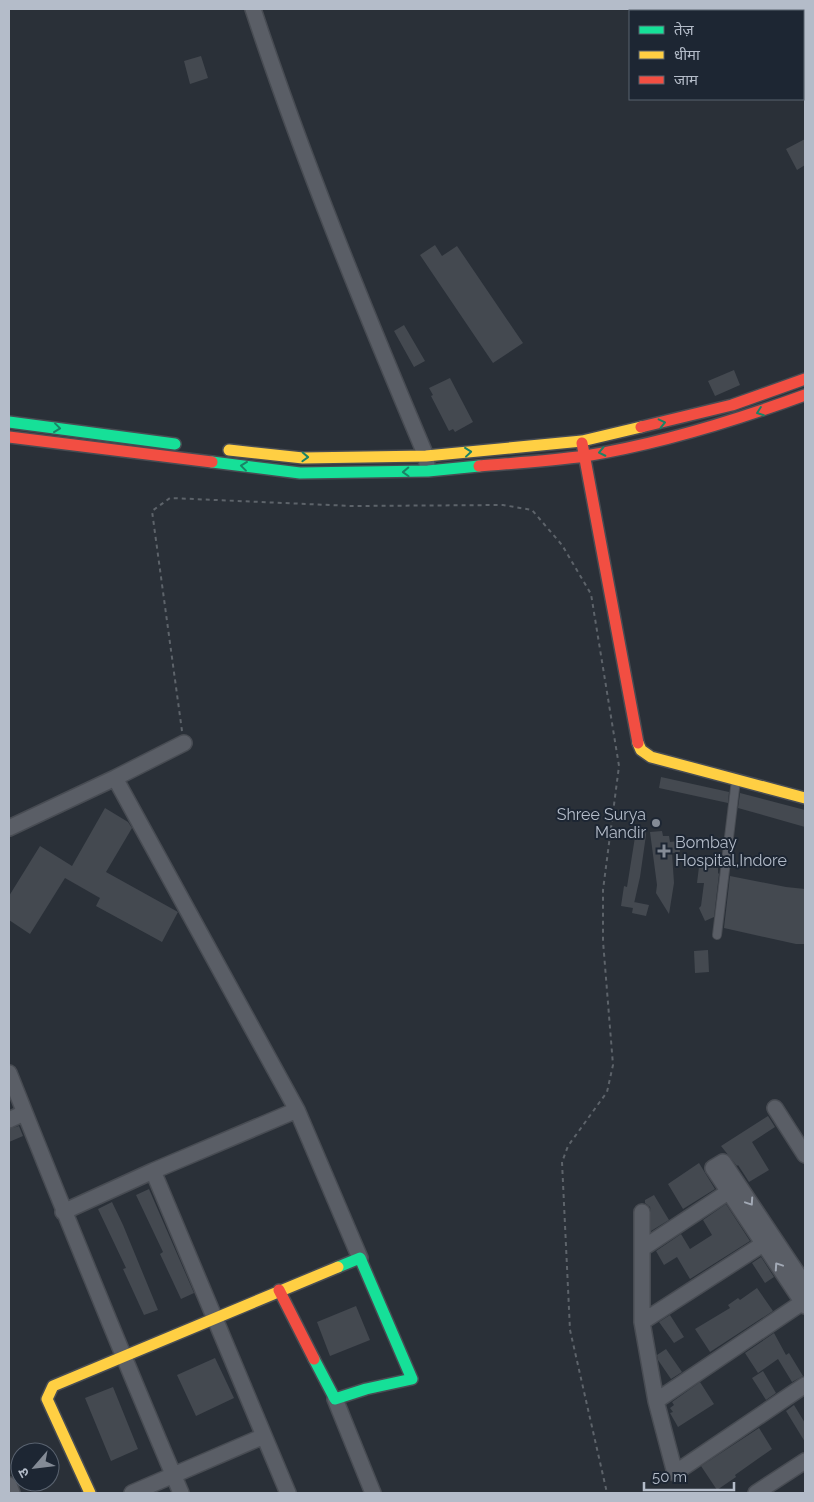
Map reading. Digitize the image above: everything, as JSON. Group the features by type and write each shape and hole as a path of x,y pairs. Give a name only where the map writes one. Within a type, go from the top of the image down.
{"street":[{"path":"252,9 320,194 427,464"},
{"path":"9,437 300,473 354,474 582,441 732,405 805,379"},
{"path":"215,449 303,458 427,464 584,456 656,441 739,419 805,394"},
{"path":"9,422 186,445"},
{"path":"582,441 636,738 641,750 651,757 805,798"},
{"path":"9,828 116,778 184,743"},
{"path":"116,778 297,1110 412,1380 366,1389 335,1399"},
{"path":"9,1073 63,1212 181,1493"},
{"path":"775,1108 805,1155"},
{"path":"63,1212 153,1171 297,1110"},
{"path":"9,1120 24,1113"},
{"path":"656,1401 804,1304 713,1168 723,1162 805,1285"},
{"path":"153,1171 288,1493"},
{"path":"642,1248 728,1192"},
{"path":"642,1212 642,1322 656,1401 675,1474 805,1385"},
{"path":"642,1322 763,1244"},
{"path":"90,1493 47,1399 53,1386 279,1290 360,1258"},
{"path":"279,1290 335,1399 373,1493"},
{"path":"132,1493 264,1436"},
{"path":"756,1493 805,1462"},
{"path":"9,1484 12,1493"}],"lane":[{"path":"717,935 736,780"}],"path":[{"path":"184,743 152,511 170,498 352,506 503,505 532,510 562,544 591,594 619,766 603,890 603,941 613,1065 607,1092 568,1146 562,1162 570,1330 607,1493"}],"building":[{"path":"201,56 208,78 190,84 184,61"},
{"path":"805,139 805,165 797,170 786,149"},
{"path":"435,245 442,256 457,246 523,343 493,363 420,255"},
{"path":"404,325 425,361 414,367 394,331"},
{"path":"734,370 740,385 715,396 708,381"},
{"path":"450,378 473,422 455,432 453,429 449,431 431,396 433,395 429,388"},
{"path":"661,777 729,792 728,803 659,788"},
{"path":"740,793 805,810 805,827 738,808"},
{"path":"105,808 128,822 132,828 106,872 178,912 162,942 96,906 100,898 65,878 30,934 9,920 9,896 40,846 72,866"},
{"path":"645,829 646,835 640,877 633,908 621,906 624,886 627,887 635,837 634,831"},
{"path":"662,831 663,836 669,836 670,842 679,841 680,852 672,853 674,883 669,914 656,893 657,885 650,832"},
{"path":"699,867 718,868 719,874 714,917 705,921 699,908 701,906 704,883 697,883"},
{"path":"730,876 805,889 805,944 796,944 724,928"},
{"path":"634,902 649,905 646,916 632,913"},
{"path":"708,950 709,972 695,973 694,951"},
{"path":"768,1116 775,1127 752,1142 769,1170 749,1182 738,1165 721,1146"},
{"path":"19,1126 23,1136 9,1142 9,1129"},
{"path":"699,1163 715,1189 683,1209 668,1184"},
{"path":"149,1189 194,1293 181,1299 160,1254 163,1252 136,1195"},
{"path":"654,1195 669,1220 651,1231 651,1212 645,1200"},
{"path":"112,1202 158,1310 144,1315 123,1269 126,1268 98,1209"},
{"path":"726,1204 750,1241 690,1279 677,1257 664,1265 656,1251 681,1234 690,1249 712,1235 703,1220"},
{"path":"761,1257 774,1277 765,1283 752,1263"},
{"path":"757,1288 773,1311 710,1352 695,1329 730,1308 728,1305 738,1298 740,1300"},
{"path":"356,1306 370,1340 330,1356 317,1322"},
{"path":"670,1315 684,1337 674,1343 659,1322"},
{"path":"774,1333 786,1355 789,1353 803,1376 792,1382 778,1359 758,1373 745,1353"},
{"path":"666,1349 682,1372 671,1379 658,1360 657,1355"},
{"path":"215,1358 234,1398 196,1416 177,1375"},
{"path":"763,1371 776,1393 766,1400 752,1378"},
{"path":"700,1382 714,1404 678,1427 670,1413 673,1412 670,1408 674,1405 672,1402"},
{"path":"113,1387 138,1449 111,1461 85,1398"},
{"path":"794,1405 805,1423 805,1442 786,1411"},
{"path":"759,1428 772,1449 717,1490 701,1466"}],"traffic: fast":[{"path":"9,422 175,444"},
{"path":"212,462 300,473 428,471 479,466"},
{"path":"314,1359 335,1399 366,1389 412,1379 360,1258 338,1267"}],"traffic: slow":[{"path":"229,450 303,458 426,456 582,441 641,427"},
{"path":"638,743 641,750 651,757 805,798"},
{"path":"90,1493 47,1399 53,1386 338,1267"}],"traffic: jam":[{"path":"641,427 732,405 805,379"},
{"path":"479,466 572,458 641,445 724,423 805,395"},
{"path":"9,437 212,462"},
{"path":"582,443 638,743"},
{"path":"279,1290 314,1359"}],"place":[{"name":"Shree Surya Mandir","path":"656,823"},
{"name":"Bombay Hospital,Indore","path":"664,851"}]}
